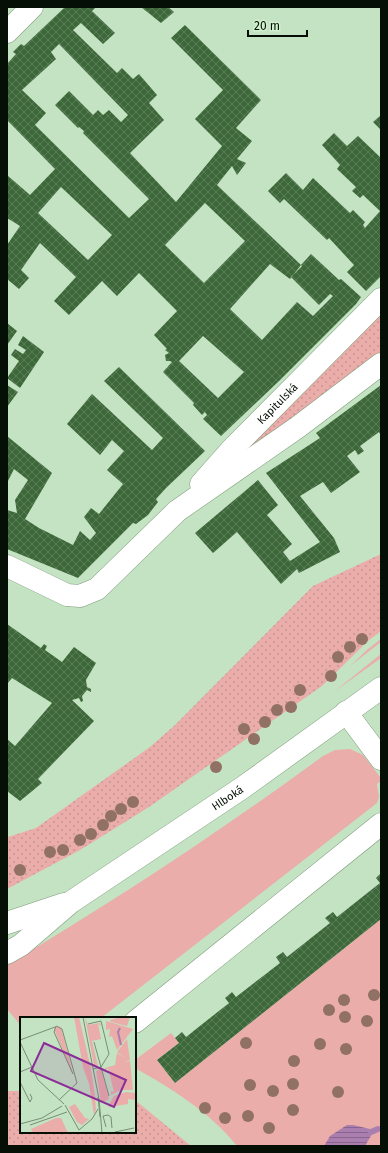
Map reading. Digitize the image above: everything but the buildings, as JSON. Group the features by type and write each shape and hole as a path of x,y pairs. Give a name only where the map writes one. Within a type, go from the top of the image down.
{"street":[{"path":"7,32 32,7"},
{"name":"Kapitulská","path":"7,566 67,595 80,596 97,589 177,511 231,450 381,299"},
{"name":"Kapitulská","path":"177,511 298,427 381,364"},
{"name":"Hlboká","path":"7,953 21,945 71,902 242,788 381,688"},
{"path":"346,712 381,759"},
{"path":"136,1021 381,824"},
{"name":"Hlboká","path":"7,923 71,902"}],"shaded area":[{"path":"381,299 381,364 177,511"},
{"path":"381,554 381,631 368,641 322,686 149,807 80,850 7,889 8,837 36,828 150,747 174,726 313,586"},
{"path":"381,639 381,642 350,666 368,649"},
{"path":"381,654 381,658 335,691"},
{"path":"350,749 363,755 381,778 381,781 377,784 379,797 377,803 102,1017 20,1017 20,1025 7,1009 7,965 168,864 285,784 323,756 335,750"},
{"path":"381,919 381,1146 237,1146 215,1122 190,1102 136,1069 136,1059 171,1033 179,1043 157,1060 175,1083"},
{"path":"7,1091 20,1091 20,1133 136,1133 136,1101 191,1146 7,1146"},
{"path":"347,1125 370,1129 372,1134 365,1146 324,1146 330,1136"}],"waterway":[{"path":"371,1132 378,1129"}]}
